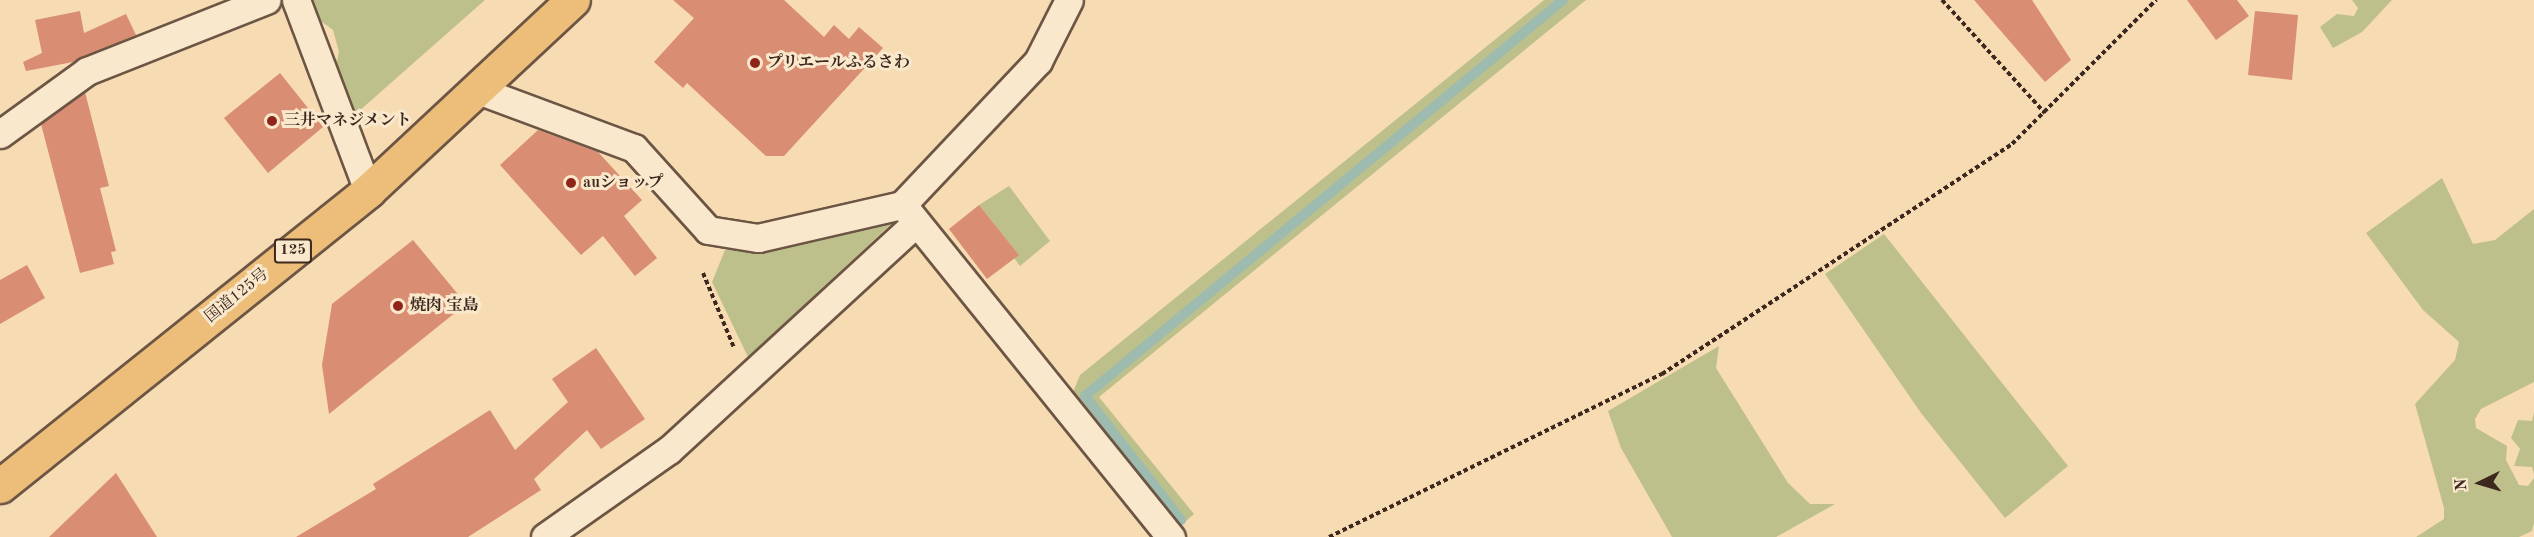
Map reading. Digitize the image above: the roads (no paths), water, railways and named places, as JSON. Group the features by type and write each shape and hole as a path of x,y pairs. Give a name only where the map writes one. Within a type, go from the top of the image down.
{"highway":[{"name":"国道125号","path":"0,486 368,191 573,0"}],"street":[{"path":"0,134 87,71 266,0"},
{"path":"296,0 368,191"},
{"path":"545,537 669,450 909,214 1038,61 1069,0"},
{"path":"478,90 634,148 708,230 720,235 758,238 909,214"},
{"path":"909,214 1171,537"}],"waterway":[{"path":"1181,520 1085,396 1563,0"}],"place":[{"name":"プリエールふるさわ","path":"755,63"},
{"name":"三井マネジメント","path":"272,121"},
{"name":"auショップ","path":"571,183"},
{"name":"焼肉 宝島","path":"398,306"}]}
